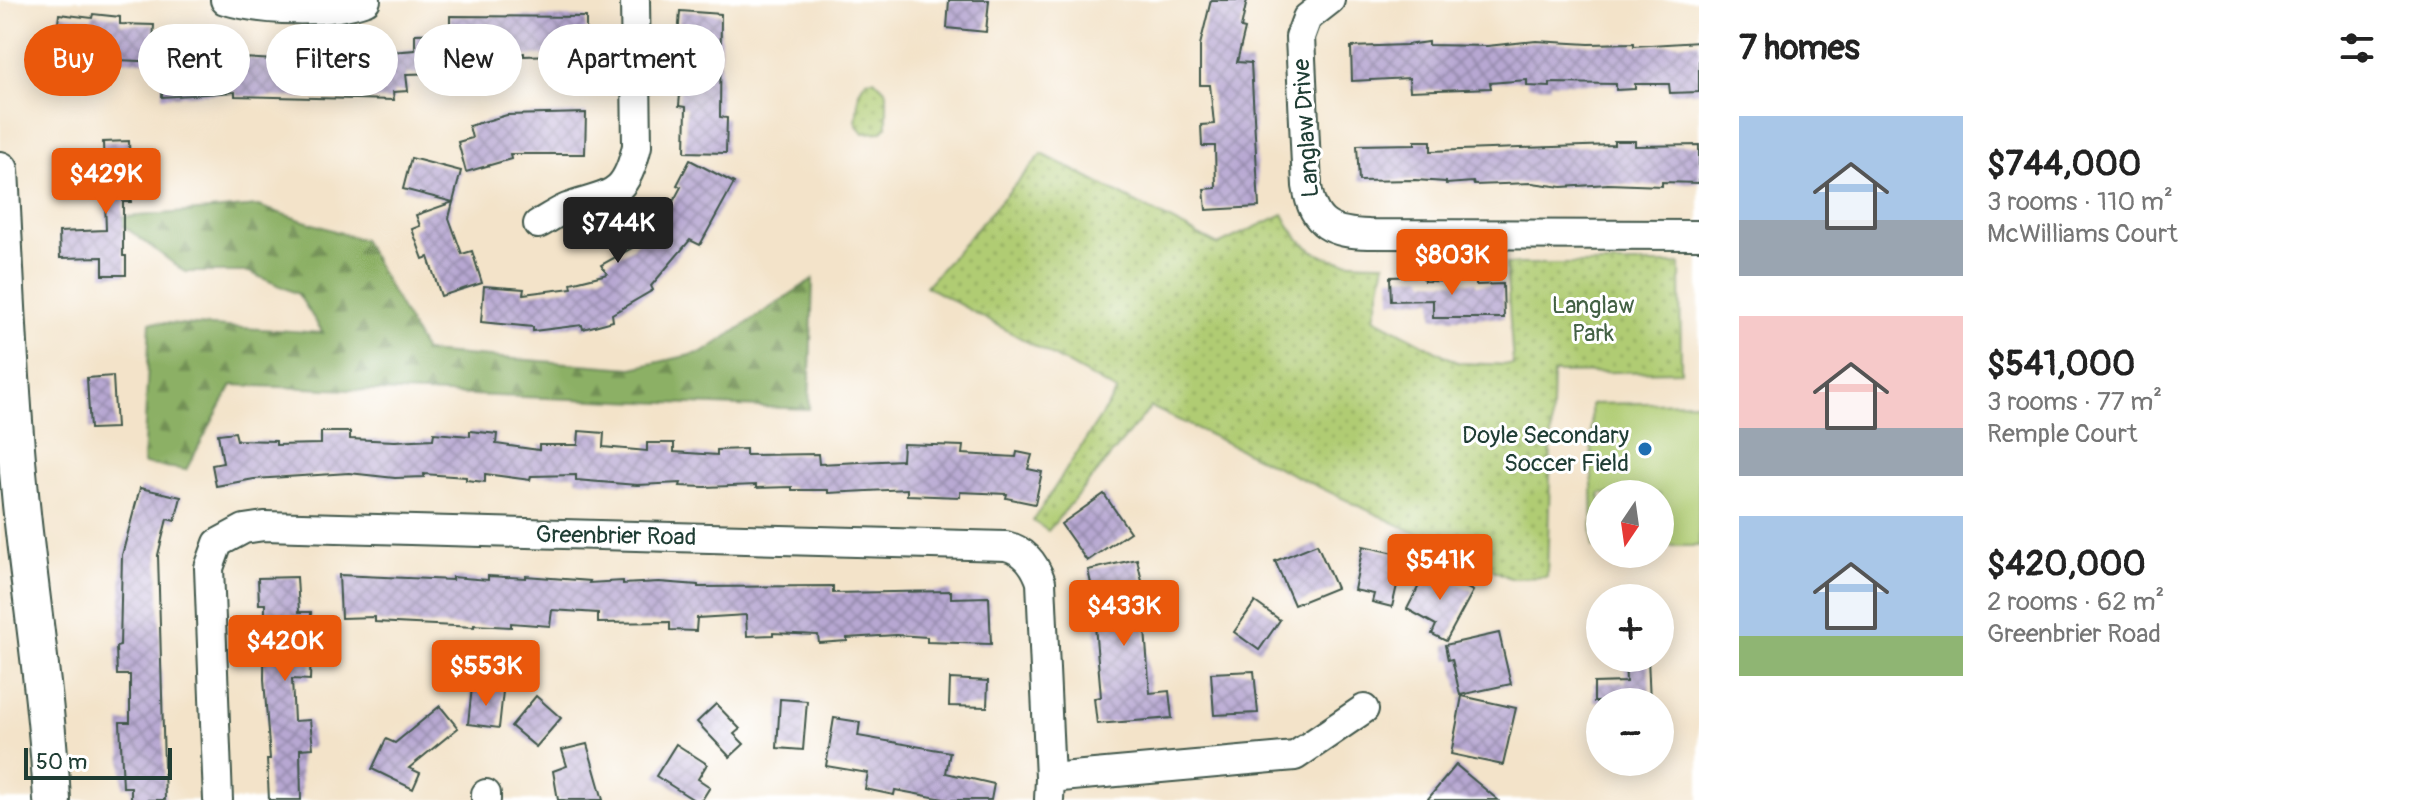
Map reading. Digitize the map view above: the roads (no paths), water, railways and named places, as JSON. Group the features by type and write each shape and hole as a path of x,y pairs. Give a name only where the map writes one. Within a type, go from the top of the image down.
{"main road":[{"path":"0,170 4,344 46,717 52,800"}],"street":[{"path":"225,0 240,4 326,8 366,0"},
{"path":"538,224 565,209 612,195 632,167 637,146 635,0"},
{"name":"Langlaw Drive","path":"1330,0 1307,18 1300,37 1307,186 1312,207 1322,222 1341,231 1369,234 1699,235"},
{"name":"Greenbrier Road","path":"218,800 209,568 218,543 244,529 264,526 1016,548 1031,562 1041,582 1049,789"},
{"path":"1049,789 1295,756 1364,709"}],"place":[{"name":"Doyle Secondary Soccer Field","path":"1645,449"}],"park label":[{"name":"Langlaw Park","path":"1593,319"}]}
